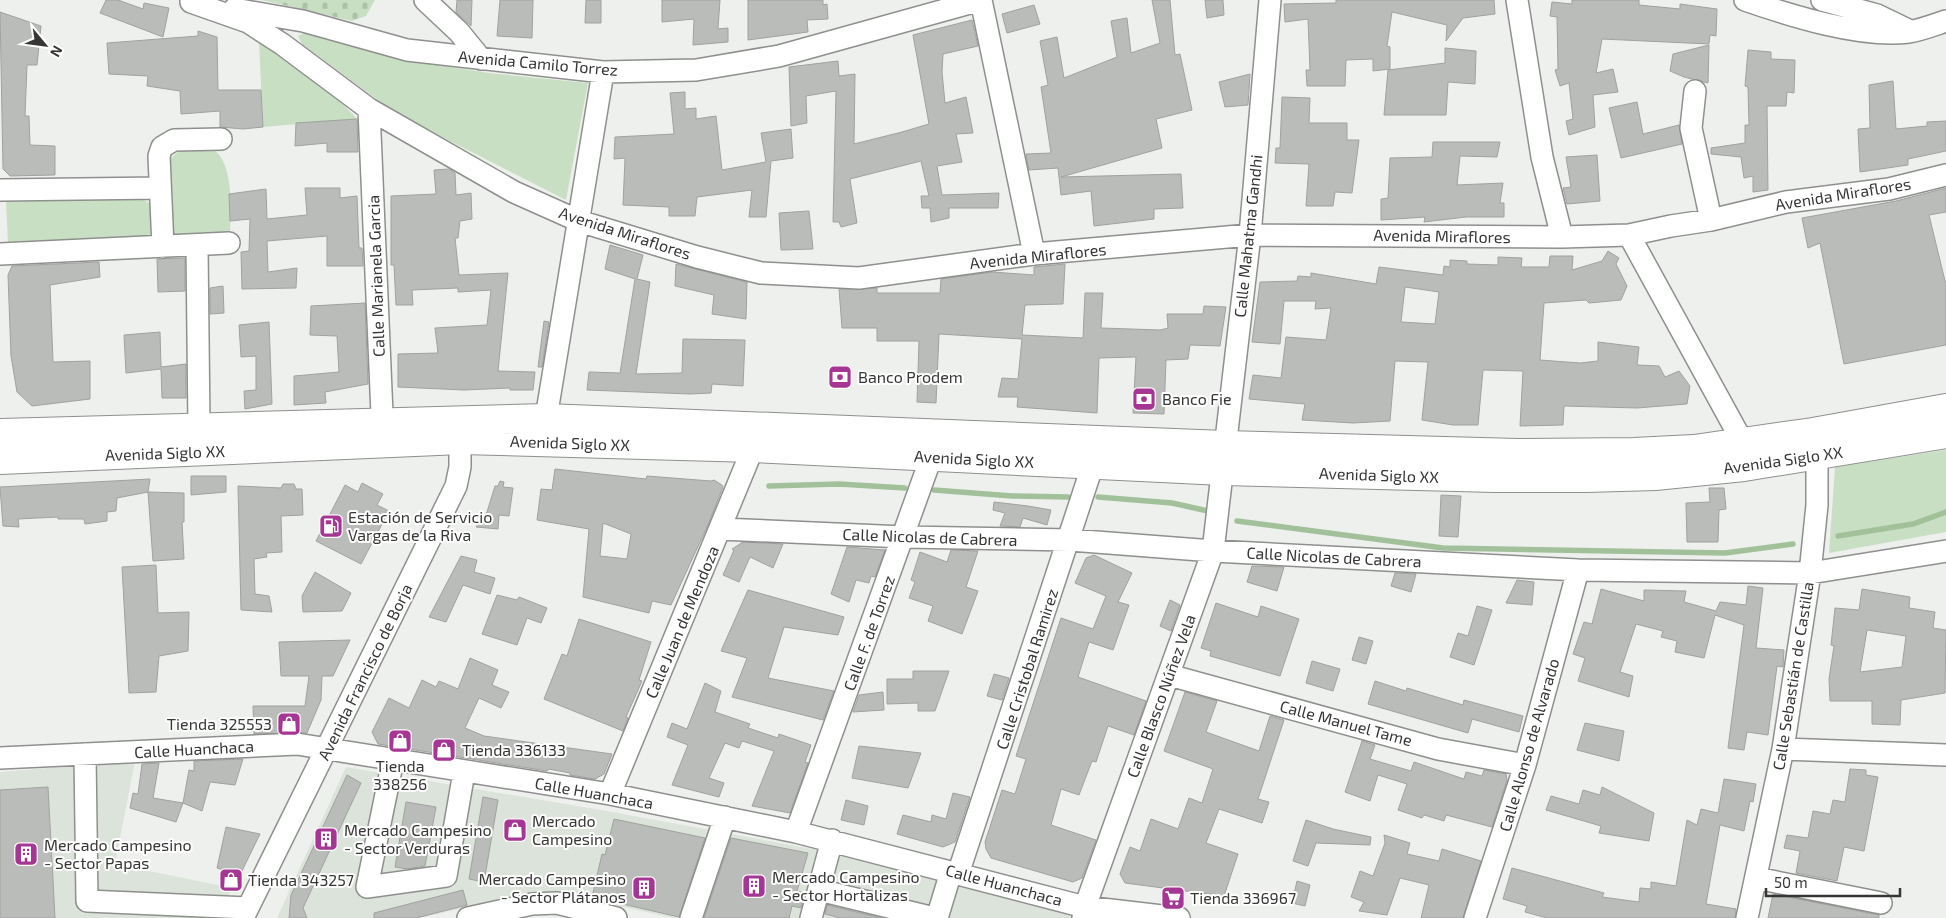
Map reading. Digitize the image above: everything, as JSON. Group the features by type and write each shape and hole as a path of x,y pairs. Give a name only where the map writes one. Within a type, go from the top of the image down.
{"highway":[{"name":"Avenida Siglo XX","path":"461,430 546,418 935,446 1224,458 1495,478 1586,478 1700,472 1815,444 1946,408"},
{"name":"Avenida Siglo XX","path":"0,433 199,427 383,433"},
{"name":"Avenida Siglo XX","path":"0,460 383,433 461,430 753,448 935,446 1093,464 1224,458 1634,452 1694,449 1742,441 1815,444 1946,434"}],"street":[{"path":"426,0 459,32 481,59"},
{"path":"981,0 1034,254"},
{"name":"Avenida Camilo Torrez","path":"186,1 303,21 407,50 603,72 696,70 779,56 981,0"},
{"name":"Calle Mahatma Gandhi","path":"1224,458 1250,235 1270,0"},
{"path":"1517,0 1542,157 1562,237"},
{"path":"1745,0 1839,26 1878,33 1910,32 1946,21"},
{"path":"1822,0 1877,15 1910,32"},
{"name":"Avenida Miraflores","path":"186,1 248,22 282,44 369,109 514,192 579,221 696,257 762,273 859,278 1034,254 1250,235 1562,237 1629,235 1711,220 1786,202 1889,189 1946,175"},
{"path":"546,418 603,72"},
{"path":"1695,90 1692,128 1711,220"},
{"name":"Calle Marianela Garcia","path":"369,109 383,433"},
{"path":"162,247 159,156 162,147 167,142 174,140 221,139"},
{"path":"0,190 160,188"},
{"path":"1629,235 1742,441"},
{"path":"0,254 230,243"},
{"path":"197,246 199,427"},
{"name":"Avenida Francisco de Borja","path":"246,913 456,486 460,467 461,430"},
{"name":"Calle Sebastián de Castilla","path":"1747,918 1783,749 1810,573 1817,505 1815,444"},
{"name":"Calle F. de Torrez","path":"796,832 904,537 935,446"},
{"name":"Calle Juan de Mendoza","path":"610,794 753,448"},
{"name":"Calle Blasco Núñez Vela","path":"1084,912 1214,551 1224,458"},
{"name":"Calle Cristobal Ramirez","path":"936,918 955,873 1070,540 1093,464"},
{"name":"Calle Nicolas de Cabrera","path":"721,529 904,537 1070,540 1214,551 1578,570 1810,573 1946,551"},
{"name":"Calle Alonso de Alvarado","path":"1475,918 1525,765 1578,570"},
{"name":"Calle Manuel Tame","path":"1169,675 1438,748 1525,765"},
{"name":"Calle Huanchaca","path":"0,758 297,744 610,794 796,832 955,873 1084,912 1179,918"},
{"path":"1783,749 1946,755"},
{"path":"85,754 87,901 246,913"},
{"path":"393,760 367,887 446,876 464,772"},
{"path":"691,918 725,817"},
{"path":"811,918 832,840"},
{"path":"1756,878 1882,903"},
{"path":"819,890 936,918"},
{"path":"468,918 532,904 554,911 616,918"}],"shaded area":[{"path":"135,761 115,864 232,888 218,918 0,918 0,772"},
{"name":"Mercado Campesino","path":"346,767 607,811 818,850 1083,918 673,918 570,895 532,892 420,918 277,918"}],"green space":[{"path":"262,0 375,0 366,16 352,21"},
{"path":"306,32 420,62 489,73 588,83 566,200 442,137 383,104 302,44 298,36"},
{"path":"259,42 326,86 357,119 263,127"},
{"path":"211,148 225,164 228,176 231,202 230,239 174,236 170,230 167,165 175,154 180,152"},
{"path":"138,196 152,205 153,231 144,240 8,245 6,200"},
{"path":"1946,450 1946,532 1829,553 1835,467"}],"building":[{"path":"106,0 118,0 143,9 144,3 169,8 163,37 100,13"},
{"path":"457,0 472,0 471,26 456,12"},
{"path":"500,0 533,0 532,38 497,36"},
{"path":"586,0 601,0 601,23 585,23"},
{"path":"662,0 720,0 718,29 728,28 728,42 693,45 694,19 662,22"},
{"path":"748,0 823,0 823,5 827,4 828,19 807,20 808,32 748,40"},
{"path":"1152,0 1170,0 1175,55 1180,54 1192,110 1156,119 1162,148 1061,177 1181,174 1183,208 1154,209 1154,219 1094,226 1091,191 1061,195 1058,168 1029,170 1026,154 1051,153 1041,87 1048,85 1040,41 1057,37 1064,78 1117,57 1111,21 1127,18 1131,53 1160,43"},
{"path":"1205,0 1223,0 1224,15 1207,18"},
{"path":"1336,0 1494,0 1495,14 1463,18 1446,41 1447,25 1392,12 1387,46 1390,47 1390,69 1373,71 1373,59 1346,60 1345,86 1307,86 1306,70 1310,70 1308,19 1285,22 1284,4 1336,3"},
{"path":"1572,0 1639,0 1639,5 1680,9 1680,4 1717,9 1716,36 1710,35 1709,44 1602,39 1596,73 1613,69 1618,92 1593,95 1595,127 1569,135 1566,121 1573,119 1569,83 1560,86 1555,70 1558,69 1557,17 1550,16 1552,2 1572,4"},
{"path":"1034,5 1040,24 1007,33 1002,14"},
{"path":"0,12 41,26 37,65 27,65 25,116 29,116 30,145 55,146 55,175 10,176 3,169"},
{"path":"972,20 978,46 943,54 942,72 945,103 966,97 973,133 956,134 962,162 937,166 942,195 999,193 998,208 949,208 949,218 931,222 930,208 922,208 921,196 929,196 921,161 850,179 857,223 841,227 839,222 833,222 836,91 806,96 807,123 791,126 789,67 838,61 839,76 855,74 854,144 902,132 929,124 913,35"},
{"path":"198,31 217,37 218,90 261,90 263,127 243,129 220,127 220,111 181,114 180,91 147,86 148,76 109,74 107,43 198,36"},
{"path":"1709,45 1708,83 1684,77 1670,71 1673,54"},
{"path":"1445,48 1476,51 1475,84 1448,82 1446,115 1384,115 1388,70 1445,63"},
{"path":"1748,50 1771,52 1771,59 1795,60 1794,93 1787,92 1786,106 1767,106 1768,190 1753,192 1753,176 1744,178 1741,157 1711,154 1711,148 1745,143 1745,125 1749,125 1748,87 1745,86"},
{"path":"1250,74 1248,105 1225,107 1219,82"},
{"path":"1893,81 1896,129 1927,126 1927,122 1946,121 1946,151 1908,159 1908,165 1860,172 1858,129 1870,128 1869,85"},
{"path":"685,92 685,109 696,108 696,119 716,116 722,170 766,162 761,133 791,129 793,158 771,161 766,217 749,217 752,190 697,197 695,216 669,216 669,207 623,205 625,158 614,159 615,137 674,134 670,93"},
{"path":"1282,97 1310,98 1309,123 1347,123 1347,140 1359,140 1352,193 1335,192 1333,206 1306,206 1309,164 1275,163 1276,148 1280,148"},
{"path":"1637,102 1643,134 1679,125 1682,144 1621,158 1609,108"},
{"path":"357,119 358,152 327,152 327,143 295,146 296,123"},
{"path":"1433,142 1500,142 1497,157 1460,156 1457,185 1503,183 1500,203 1504,203 1504,217 1466,217 1424,222 1425,217 1381,220 1381,199 1388,198 1390,158 1432,157"},
{"path":"1597,155 1600,201 1567,204 1563,188 1571,187 1566,157"},
{"path":"449,169 455,173 456,195 471,193 472,219 460,221 458,238 455,238 459,275 508,273 498,371 535,372 533,390 510,390 510,388 464,390 398,387 398,354 438,353 435,328 487,325 491,290 458,292 458,288 412,290 413,305 396,305 394,265 391,265 391,196 436,194 434,170"},
{"path":"305,188 340,188 340,198 357,196 359,248 362,248 363,266 327,266 327,236 267,241 268,272 297,268 296,288 242,289 241,252 249,251 250,219 230,221 229,194 266,189 267,219 307,215"},
{"path":"1946,188 1946,212 1929,215 1946,285 1946,345 1844,364 1820,243 1808,248 1802,218 1896,201"},
{"path":"809,211 813,249 781,250 779,213"},
{"path":"610,245 643,255 637,279 650,282 636,374 682,373 683,339 745,340 743,386 712,384 711,393 690,394 587,390 589,372 620,373 635,279 605,269"},
{"path":"1608,251 1619,258 1616,264 1627,286 1621,300 1589,303 1586,300 1544,303 1540,360 1580,363 1598,361 1598,342 1639,347 1637,365 1659,366 1665,377 1679,371 1690,386 1687,404 1637,408 1564,406 1563,425 1520,426 1523,371 1483,370 1478,425 1453,425 1422,420 1428,362 1395,361 1390,421 1353,423 1302,420 1305,404 1249,399 1253,375 1281,378 1286,337 1326,340 1331,308 1315,309 1316,301 1284,301 1280,344 1252,342 1260,282 1297,281 1298,276 1311,277 1311,273 1376,284 1379,267 1443,275 1444,266 1450,267 1450,260 1467,261 1467,264 1498,265 1498,257 1522,258 1521,267 1549,267 1550,256 1573,256 1572,270 1602,261","holes":["1405,287 1439,292 1435,324 1401,322"]},
{"path":"185,258 185,291 158,292 157,259"},
{"path":"99,262 100,277 50,285 53,362 90,361 90,399 32,406 17,392 11,356 8,275 12,266"},
{"path":"676,264 747,282 746,319 712,314 714,295 675,286"},
{"path":"1065,264 1063,304 1025,305 1022,335 1083,338 1085,293 1103,293 1101,328 1160,330 1168,328 1167,314 1203,314 1204,306 1226,307 1220,346 1190,345 1188,359 1166,360 1164,414 1133,413 1136,357 1099,358 1097,413 1017,407 1018,397 998,397 1002,378 1018,379 1022,339 939,334 936,403 917,402 919,341 877,341 877,328 842,328 839,289 877,288 877,293 940,293 941,279 992,272 1034,275 1034,267"},
{"path":"223,286 224,313 210,314 210,288"},
{"path":"365,303 368,384 325,392 326,403 294,405 294,376 339,372 337,336 310,335 311,306"},
{"path":"544,321 549,322 542,367 538,367"},
{"path":"269,322 272,404 245,409 244,391 256,390 256,356 241,357 239,325"},
{"path":"160,332 161,367 186,364 186,398 162,398 161,369 126,373 124,335"},
{"path":"555,469 646,479 647,476 714,480 723,487 671,605 652,601 649,613 583,597 589,529 537,520 541,489 552,490","holes":["603,523 631,534 627,559 600,556"]},
{"path":"191,476 226,476 226,492 191,495"},
{"path":"150,479 148,492 117,498 116,511 107,512 107,521 85,524 84,519 58,519 58,517 18,519 19,527 3,526 0,487"},
{"path":"500,481 504,482 503,487 513,488 509,516 499,515 498,529 476,527 487,512 495,486 498,486"},
{"path":"362,483 383,494 377,505 389,511 361,564 316,541 345,485 358,492"},
{"path":"283,484 294,484 296,489 302,489 303,515 281,516 282,552 266,553 267,557 254,559 255,594 269,596 272,612 241,610 238,486 281,488"},
{"path":"1709,488 1724,488 1726,509 1719,510 1718,542 1687,542 1686,503 1710,502"},
{"path":"148,492 184,493 184,522 182,522 184,559 153,561"},
{"path":"1441,495 1461,496 1458,537 1439,536"},
{"path":"994,502 1051,510 1047,525 1023,518 1020,527 1000,526 1005,513 993,510"},
{"path":"743,542 783,544 773,568 750,557 739,582 723,575 734,550 732,549"},
{"path":"847,547 885,550 875,577 871,576 869,583 856,580 849,602 831,594"},
{"path":"951,550 978,551 966,587 978,591 962,634 928,621 933,606 909,598 915,582 911,580 920,552 947,562"},
{"path":"1094,555 1132,573 1118,602 1129,605 1113,650 1089,642 1078,677 1146,701 1134,735 1108,726 1096,762 1092,761 1079,795 1061,789 1051,825 1096,840 1082,878 1073,882 991,858 986,849 985,842 1002,790 1015,794 1026,759 1016,756 1061,618 1093,629 1106,596 1075,583 1086,558"},
{"path":"461,556 477,560 474,572 495,578 490,594 463,585 446,622 429,617"},
{"path":"156,565 158,613 189,612 188,651 159,656 156,692 129,693 122,567"},
{"path":"1252,566 1284,567 1277,591 1247,582"},
{"path":"315,572 351,593 342,611 303,612 302,596"},
{"path":"1395,573 1416,574 1411,592 1391,586"},
{"path":"1517,580 1534,582 1532,605 1506,603"},
{"path":"1748,586 1763,588 1756,648 1784,650 1783,667 1777,666 1768,735 1747,732 1744,750 1728,748 1744,625 1715,615 1704,658 1675,652 1677,641 1661,637 1663,631 1636,624 1620,672 1633,676 1629,697 1578,681 1585,658 1573,654 1584,622 1592,624 1601,589 1644,601 1644,590 1686,591 1684,602 1716,611 1720,602 1746,605"},
{"path":"1862,589 1910,597 1909,608 1935,612 1933,628 1946,630 1945,693 1901,700 1900,725 1872,724 1872,701 1830,701 1829,679 1834,646 1831,645 1835,608 1859,610","holes":["1867,630 1906,636 1902,667 1860,672"]},
{"path":"748,590 844,617 838,635 784,627 768,678 834,691 823,720 732,697 747,658 721,651"},
{"path":"497,595 517,600 519,597 547,608 541,623 527,618 517,645 482,634"},
{"path":"1170,600 1180,605 1171,631 1160,626"},
{"path":"1216,603 1258,617 1261,606 1299,619 1280,676 1210,656 1211,651 1201,648"},
{"path":"1477,606 1492,610 1474,665 1450,657 1458,633 1468,636"},
{"path":"579,619 651,642 639,680 642,681 626,717 628,718 623,731 544,699 562,654 567,656"},
{"path":"1359,637 1373,641 1366,664 1352,660"},
{"path":"350,640 333,676 322,676 321,700 307,733 254,734 253,706 305,706 309,676 281,676 279,642"},
{"path":"470,658 498,670 492,685 509,692 501,708 479,698 465,728 484,736 612,754 604,774 595,779 549,769 547,771 378,744 372,732 389,698 409,708 422,680 436,687 439,681 458,689"},
{"path":"1312,661 1340,669 1333,691 1306,683"},
{"path":"913,671 949,671 935,711 918,711 918,703 887,704 887,679 913,679"},
{"path":"994,674 1009,678 1002,700 987,696"},
{"path":"1375,681 1406,691 1407,688 1463,705 1464,700 1523,716 1519,732 1472,719 1468,733 1368,704"},
{"path":"705,683 721,691 715,712 750,724 748,728 778,738 779,734 811,745 805,762 808,763 790,813 752,806 774,751 742,741 739,748 725,743 709,778 724,783 719,797 672,785 688,745 667,737 672,723 687,729"},
{"path":"883,692 884,710 853,712 859,695"},
{"path":"1185,692 1217,701 1206,732 1259,751 1270,716 1284,720 1258,799 1269,802 1262,823 1219,809 1206,843 1238,854 1224,896 1125,883 1120,874 1130,847 1140,851 1151,819 1178,829 1189,798 1202,803 1213,769 1164,751"},
{"path":"1585,723 1624,731 1619,761 1577,750"},
{"path":"1362,741 1375,745 1370,759 1411,771 1414,762 1464,779 1466,772 1482,776 1484,770 1506,774 1507,780 1492,827 1446,815 1444,821 1424,815 1422,818 1398,810 1407,784 1378,775 1370,801 1345,792"},
{"path":"859,746 921,753 908,788 852,778"},
{"path":"243,759 235,785 210,782 202,811 183,803 189,770 194,771 194,761"},
{"path":"159,763 153,798 183,803 176,822 130,808 133,793 138,794 142,764"},
{"path":"1850,769 1866,770 1866,775 1878,777 1864,851 1844,847 1837,881 1796,873 1800,851 1784,848 1787,835 1808,838 1813,811 1830,814 1833,800 1845,802"},
{"name":"Mercado Campesino - Sector Verduras","path":"347,775 361,783 303,908 307,918 289,918 291,895"},
{"path":"1724,779 1756,784 1753,802 1750,801 1744,831 1720,825 1706,904 1736,909 1735,918 1547,918 1525,912 1527,906 1503,899 1512,868 1604,893 1602,897 1639,902 1640,888 1651,889 1651,882 1676,886 1687,820 1697,825 1701,809 1718,813"},
{"name":"Mercado Campesino - Sector Papas","path":"48,787 55,918 0,918 0,790"},
{"path":"1602,787 1654,813 1649,841 1599,833 1601,826 1546,810 1551,796 1579,804 1583,790 1600,795"},
{"path":"953,793 970,797 955,842 943,847 897,834 903,815 931,822 932,815 946,819"},
{"name":"Mercado Campesino - Sector Verduras","path":"483,797 498,800 484,882 469,879"},
{"path":"846,800 868,806 864,825 841,820"},
{"path":"406,802 436,807 425,866 407,869 395,867"},
{"path":"614,819 705,838 679,917 592,897 602,854 605,855"},
{"path":"1306,820 1333,829 1371,837 1370,845 1316,843 1308,866 1293,861"},
{"path":"226,827 260,834 240,875 217,868"},
{"path":"1384,835 1410,843 1407,854 1439,861 1442,849 1481,861 1463,918 1421,918 1429,885 1400,878 1387,915 1359,911 1364,902 1351,897 1360,871 1373,876 1385,843"},
{"name":"Mercado Campesino - Sector Hortalizas","path":"731,838 808,853 797,891 805,893 801,908 792,906 789,918 704,918"},
{"path":"1297,881 1310,885 1305,906 1292,903"},
{"name":"Mercado Campesino - Sector Verduras","path":"463,890 467,905 416,918 374,918 374,913"},
{"path":"1773,894 1879,915 1879,918 1768,918"},
{"path":"827,905 881,918 840,918 825,914"}],"waterway":[{"path":"769,486 839,484 905,488"},
{"path":"934,490 1012,496 1068,497"},
{"path":"1098,497 1172,503 1208,511"},
{"path":"1838,536 1913,524 1946,512"},
{"path":"1237,521 1443,548 1725,553 1793,544"}],"place":[{"name":"Banco Prodem","path":"840,377"},
{"name":"Banco Fie","path":"1144,399"},
{"name":"Estación de Servicio Vargas de la Riva","path":"331,526"},
{"name":"Tienda 325553","path":"289,724"},
{"name":"Tienda 338256","path":"400,741"},
{"name":"Tienda 336133","path":"444,750"},
{"name":"Mercado Campesino","path":"515,830"},
{"name":"Mercado Campesino - Sector Verduras","path":"326,839"},
{"name":"Mercado Campesino - Sector Papas","path":"26,854"},
{"name":"Tienda 343257","path":"231,880"},
{"name":"Mercado Campesino - Sector Hortalizas","path":"754,886"},
{"name":"Mercado Campesino - Sector Plátanos","path":"644,888"},
{"name":"Tienda 336967","path":"1173,898"}]}
